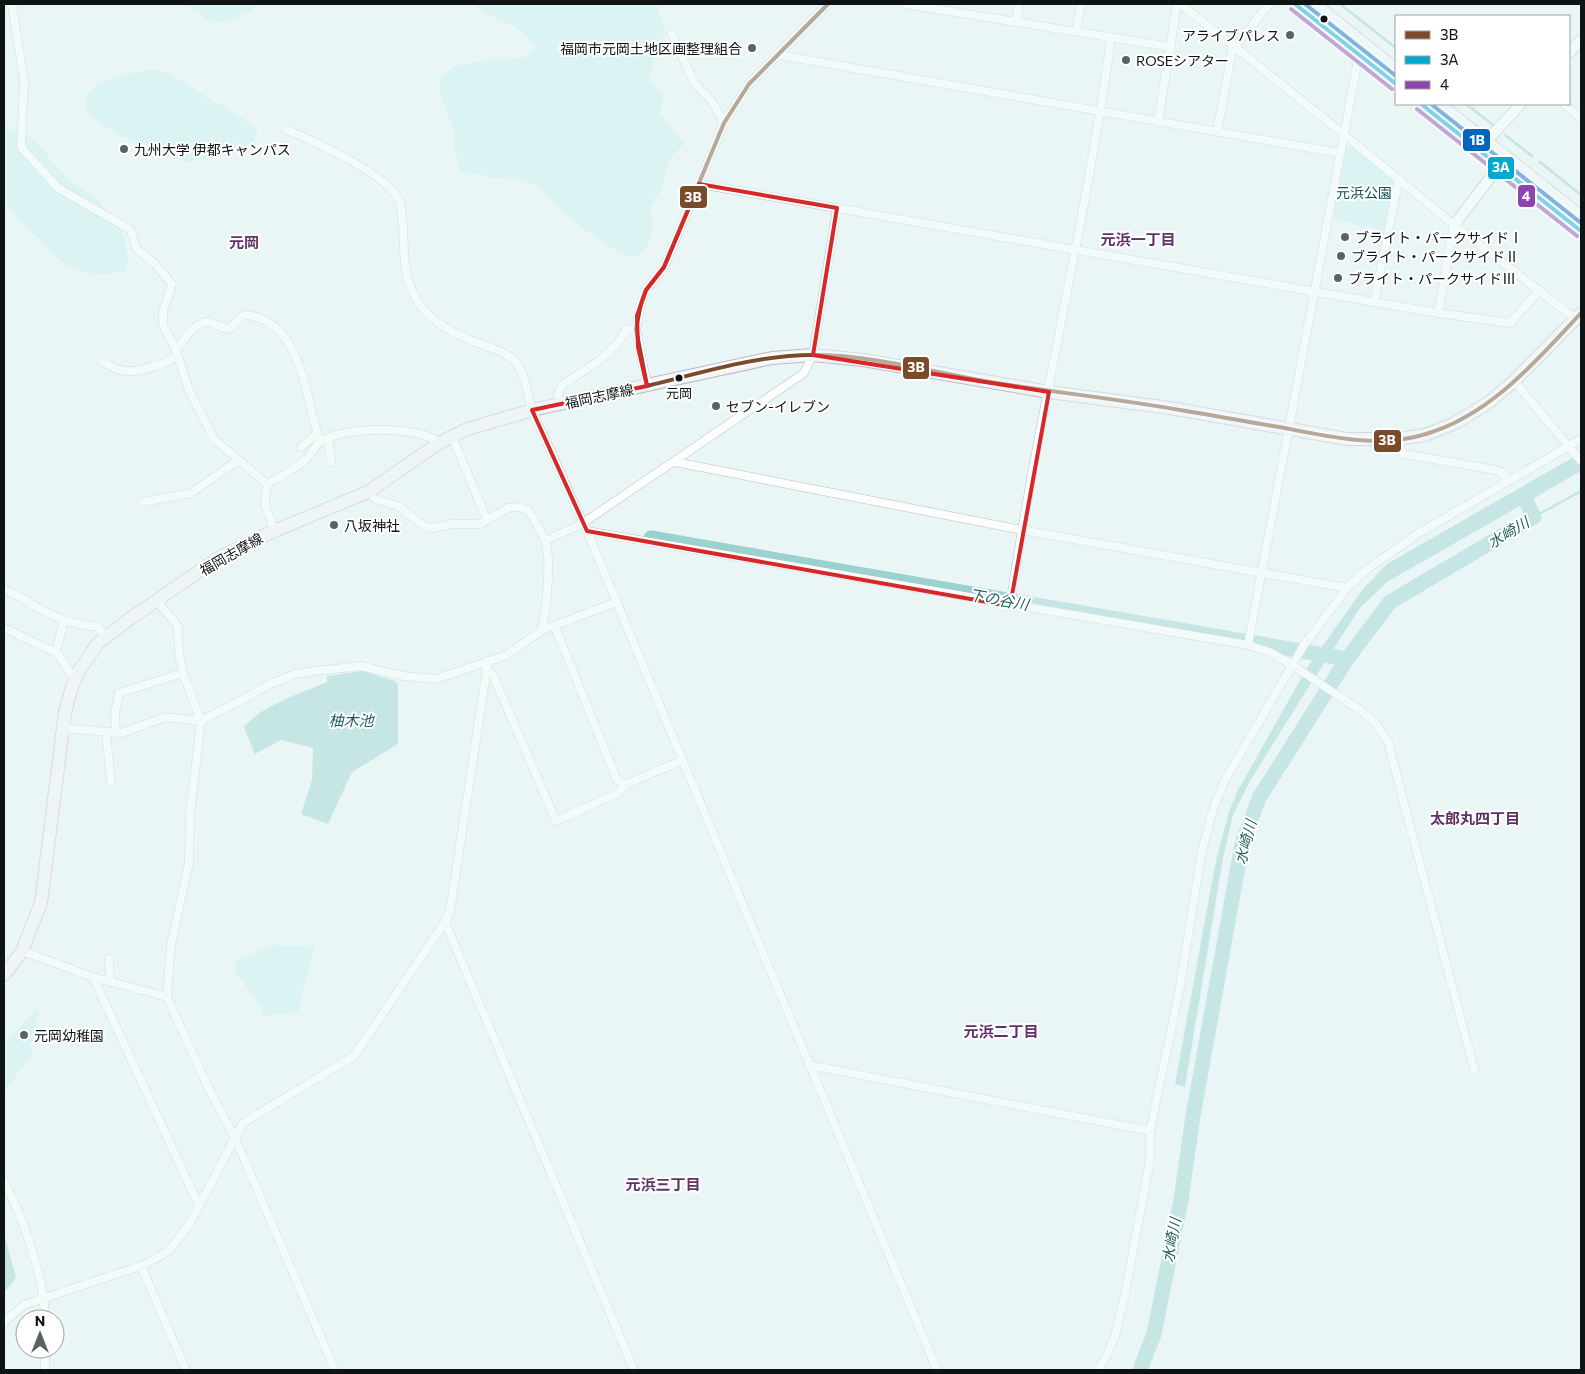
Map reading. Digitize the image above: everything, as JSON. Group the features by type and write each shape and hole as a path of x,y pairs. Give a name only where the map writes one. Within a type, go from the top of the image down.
{"main road":[{"path":"1295,4 1395,83"},
{"path":"1315,4 1395,68"},
{"path":"1423,105 1483,145 1581,216"},
{"path":"1441,105 1483,145 1500,165 1581,230"},
{"name":"福岡志摩線","path":"4,975 22,951 41,903 68,700 75,680 89,654 106,636 220,557 274,530 368,492 452,436 489,421 532,410 772,358 813,355 863,360 1049,392 1170,408 1347,439 1397,439 1425,435 1455,423 1488,403 1514,381 1578,316"}],"street":[{"path":"12,4 24,81 21,147 58,188 131,230 136,248 155,264 172,284 163,312 163,325 177,353 189,390 214,439 266,484"},
{"path":"907,4 1016,20 1171,47"},
{"path":"959,12 960,4"},
{"path":"1016,20 1019,4"},
{"path":"1076,31 1081,4"},
{"path":"1158,122 1178,4 1343,134 1454,225 1540,290 1578,316"},
{"path":"1217,132 1232,51 1269,4"},
{"path":"647,386 636,329 637,316 646,290 664,267 724,123 748,84 779,55 823,5"},
{"path":"672,34 695,84 712,101 724,123"},
{"path":"1010,606 1022,530 1101,113 1111,38"},
{"path":"1570,52 1580,44"},
{"path":"779,55 1101,113 1339,153"},
{"path":"1248,642 1339,153 1357,65 1362,57"},
{"path":"1483,145 1520,105"},
{"path":"1565,105 1581,118"},
{"path":"287,130 337,152 373,175 392,191 400,202 405,273 418,302 428,315 448,329 506,354 514,360 524,379 532,410 587,530 936,1370"},
{"path":"1438,313 1454,225 1500,165"},
{"path":"1374,302 1399,179"},
{"path":"699,184 1314,292 1510,323 1540,290"},
{"path":"545,541 583,523 804,373 813,355 837,208"},
{"path":"103,362 115,368 130,371 172,360 191,331 207,322 213,322 225,330 229,329 244,315 251,315 276,325 302,372 318,438 306,459 289,473 266,484"},
{"path":"560,404 558,395 562,385 600,360 617,344 628,329 636,329"},
{"path":"1514,381 1581,461"},
{"path":"301,447 318,438 328,438 351,432 387,431 432,436 439,443"},
{"path":"452,436 487,520"},
{"path":"328,438 331,462"},
{"path":"1397,439 1403,454 1491,469 1500,472 1509,481"},
{"path":"1098,1370 1115,1336 1125,1294 1150,1160 1150,1131 1179,992 1202,850 1214,806 1225,780 1294,666 1304,645 1347,588 1366,570 1419,533 1581,439"},
{"path":"144,502 191,493 237,460"},
{"path":"675,462 1022,530 1347,588"},
{"path":"266,484 265,503 274,530"},
{"path":"368,492 375,499 398,506 424,526 433,528 452,524 480,524 508,508 518,507 528,510 545,541 547,554 542,630"},
{"path":"587,530 1010,606 1248,642 1294,666 1363,712 1376,725 1388,742 1474,1069"},
{"path":"4,589 42,612 64,621 98,627 106,636"},
{"path":"157,601 178,626 179,653 183,673 201,721 190,814 189,862 171,945 167,997 209,1089 235,1138 335,1370"},
{"path":"63,728 116,733 139,728 165,716 201,721 295,674 360,666 403,676 436,679 507,655 542,630 555,627 617,602"},
{"path":"64,621 56,651 75,680"},
{"path":"555,627 617,780 626,784"},
{"path":"4,628 52,651 56,651"},
{"path":"4,1322 24,1305 141,1266 169,1251 190,1223 243,1123 354,1056 445,922 450,911 488,661"},
{"path":"486,670 493,675 556,821 618,793 626,784 682,761"},
{"path":"116,733 115,713 119,693 183,673"},
{"path":"106,732 110,782"},
{"path":"445,922 634,1370"},
{"path":"22,951 93,977 167,997"},
{"path":"109,959 110,982"},
{"path":"93,977 199,1206"},
{"path":"809,1067 814,1066 1150,1131"},
{"path":"4,1182 16,1205 45,1297 45,1309"},
{"path":"141,1266 186,1370"}],"highlighted area":[{"path":"699,184 837,208 813,355 1049,392 1010,606 587,531 532,410 647,386 638,347 637,316 646,290 664,267"}],"green space":[{"path":"182,4 260,4 249,12 237,17 211,23 199,12"},
{"path":"473,4 656,4 667,34 656,50 649,80 664,96 660,113 685,143 670,158 661,190 650,208 653,231 646,247 635,257 620,253 593,236 562,210 538,185 511,177 492,178 460,171 454,149 454,132 439,90 441,75 455,66 485,60 523,58 536,48 515,27"},
{"path":"151,69 168,73 249,122 257,130 257,136 251,143 242,148 211,159 186,162 151,151 118,135 88,114 87,95 98,85"},
{"path":"4,126 32,138 69,180 99,200 124,236 129,262 124,272 91,275 61,262 42,241 23,225 4,199"},
{"name":"元浜公園","path":"1351,145 1394,179 1386,231 1332,219 1344,146"},
{"path":"274,945 315,947 298,1012 264,1016 259,1004 235,971 237,960"},
{"path":"36,1009 42,1014 36,1020 39,1039 30,1041 32,1056 4,1091 4,1044"}],"water":[{"path":"1581,453 1581,471 1387,582 1360,608 1306,691 1250,781 1233,815 1223,858 1185,1087 1175,1084 1216,860 1229,812 1238,790 1307,668 1363,589 1387,564"},
{"name":"柚木池","path":"362,671 395,681 398,685 398,744 352,772 328,824 301,814 312,780 313,748 281,740 255,754 244,727 252,719 272,706 327,682 327,676"},
{"path":"4,1233 16,1278 4,1293"}],"waterway":[{"path":"1340,4 1395,47"},
{"path":"1467,105 1493,125"},
{"path":"1505,135 1532,156"},
{"path":"1540,162 1581,195"},
{"name":"水崎川","path":"1140,1370 1154,1334 1181,1200 1193,1116 1242,844 1259,798 1347,659 1390,602 1534,517 1523,496 1534,490"},
{"path":"1534,517 1581,491"},
{"name":"下の谷川","path":"651,538 1347,659"}],"transit line":[{"name":"3B","path":"828,4 749,84 724,123 664,267 646,290 641,303 636,329 647,386 750,361 792,356 835,356 899,364 984,381 1161,407 1334,437 1371,441 1390,440 1426,434 1450,425 1471,414 1492,400 1530,367 1581,313"},
{"name":"3A","path":"1295,4 1395,83"},
{"name":"1B","path":"1305,4 1395,75"},
{"name":"4","path":"1291,9 1392,89"},
{"name":"3A","path":"1422,105 1581,231"},
{"name":"1B","path":"1432,105 1581,223"},
{"name":"4","path":"1417,109 1577,236"}],"place":[{"name":"アライブパレス","path":"1290,35"},
{"name":"福岡市元岡土地区画整理組合","path":"752,48"},
{"name":"ROSEシアター","path":"1126,60"},
{"name":"九州大学 伊都キャンパス","path":"124,149"},
{"name":"ブライト・パークサイドⅠ","path":"1345,237"},
{"name":"ブライト・パークサイドⅡ","path":"1341,256"},
{"name":"ブライト・パークサイドⅢ","path":"1338,278"},
{"name":"元岡","path":"679,378"},
{"name":"セブン-イレブン","path":"716,406"},
{"name":"八坂神社","path":"334,525"},
{"name":"元岡幼稚園","path":"24,1035"}],"district":[{"name":"元浜一丁目","path":"1138,239"},
{"name":"元岡","path":"244,242"},
{"name":"太郎丸四丁目","path":"1475,818"},
{"name":"元浜二丁目","path":"1001,1031"},
{"name":"元浜三丁目","path":"663,1184"}]}
